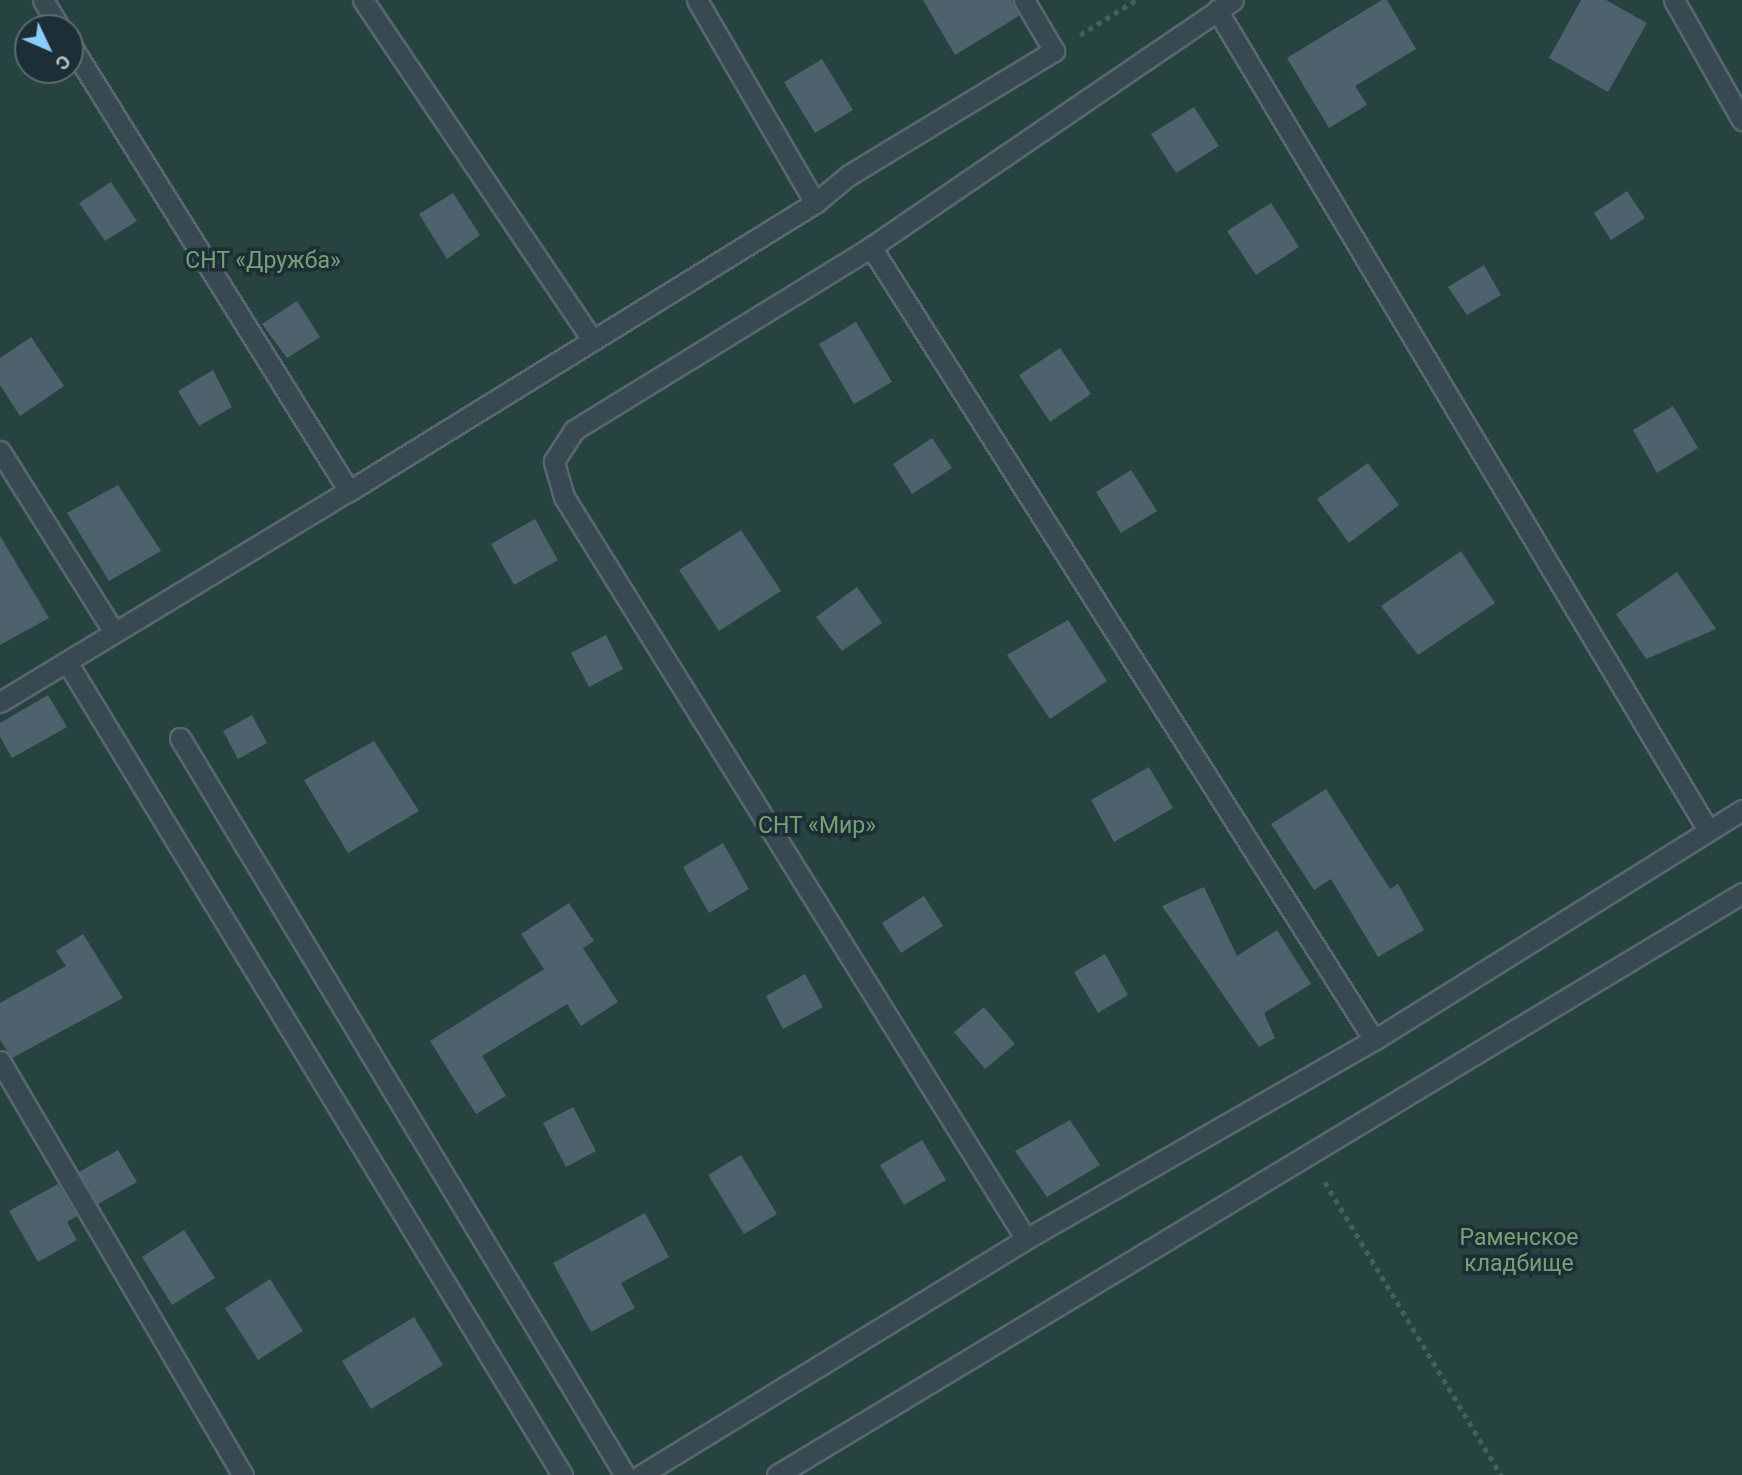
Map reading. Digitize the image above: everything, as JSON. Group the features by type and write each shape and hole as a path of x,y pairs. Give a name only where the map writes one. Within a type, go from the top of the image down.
{"lane":[{"path":"363,0 592,339"},
{"path":"697,0 815,202"},
{"path":"0,702 349,491 815,202 849,175 1054,51 1024,0"},
{"path":"1674,0 1742,120"},
{"path":"1026,1239 564,498 554,461 574,430 871,247 1225,5 1708,830"},
{"path":"84,66 349,491"},
{"path":"871,247 1374,1040"},
{"path":"0,451 114,632"},
{"path":"67,662 562,1475"},
{"path":"180,738 625,1475"},
{"path":"641,1475 1026,1239 1374,1040 1742,810"},
{"path":"777,1475 1742,893"},
{"path":"0,1061 243,1475"}],"path":[{"path":"1054,51 1136,0"},
{"path":"1308,1154 1501,1475"}],"green space":[{"name":"СНТ «Мир»","path":"0,0 1742,0 1742,1475 0,1475"}],"building":[{"path":"923,0 1012,0 1019,16 955,55"},
{"path":"1382,0 1387,0 1416,49 1355,86 1367,105 1329,128 1287,58"},
{"path":"1581,0 1606,0 1647,23 1608,92 1549,58"},
{"path":"822,59 853,110 815,133 784,82"},
{"path":"1194,107 1219,146 1176,173 1151,134"},
{"path":"111,182 137,221 105,241 79,203"},
{"path":"1627,191 1645,218 1611,240 1594,213"},
{"path":"453,193 480,235 447,259 419,214"},
{"path":"1271,203 1299,247 1256,275 1227,231"},
{"path":"1484,265 1501,295 1467,315 1448,287"},
{"path":"297,301 320,337 287,358 262,324"},
{"path":"856,322 892,382 854,404 819,344"},
{"path":"31,337 64,386 20,416 0,385 0,358"},
{"path":"1060,348 1091,394 1050,422 1019,375"},
{"path":"213,370 232,407 199,426 178,391"},
{"path":"1673,406 1698,448 1657,473 1633,430"},
{"path":"932,438 952,468 912,494 893,464"},
{"path":"1368,463 1399,505 1349,543 1317,499"},
{"path":"1131,470 1157,511 1121,533 1096,492"},
{"path":"118,485 161,551 109,581 67,513"},
{"path":"535,519 558,560 514,585 491,544"},
{"path":"741,530 781,591 719,631 679,570"},
{"path":"0,536 49,618 0,645"},
{"path":"1461,551 1495,603 1418,655 1381,606"},
{"path":"1677,572 1716,629 1646,659 1616,614"},
{"path":"857,587 882,623 842,651 816,617"},
{"path":"1068,620 1107,681 1050,719 1007,655"},
{"path":"606,635 623,669 589,687 571,653"},
{"path":"48,695 67,727 12,758 0,737 0,723"},
{"path":"252,715 267,743 238,759 223,731"},
{"path":"374,741 419,811 348,853 304,780"},
{"path":"1149,767 1173,808 1114,842 1091,800"},
{"path":"1326,789 1390,889 1398,884 1424,930 1378,957 1331,879 1314,890 1271,824"},
{"path":"723,843 749,889 709,913 683,867"},
{"path":"1204,887 1237,956 1277,930 1311,984 1264,1013 1275,1038 1259,1047 1162,906"},
{"path":"924,896 943,926 901,953 882,923"},
{"path":"569,903 594,941 583,948 618,1002 581,1026 567,1004 482,1056 506,1096 476,1114 430,1041 544,969 521,934"},
{"path":"83,934 123,998 12,1058 0,1040 0,1003 66,966 56,951"},
{"path":"1105,954 1128,995 1098,1013 1074,972"},
{"path":"805,974 823,1007 783,1029 766,996"},
{"path":"984,1007 1015,1044 985,1069 954,1032"},
{"path":"573,1107 596,1151 566,1167 543,1123"},
{"path":"1070,1120 1100,1165 1047,1197 1015,1151"},
{"path":"922,1140 946,1180 904,1205 880,1165"},
{"path":"118,1150 137,1182 98,1204 79,1172"},
{"path":"741,1155 777,1214 744,1234 708,1175"},
{"path":"58,1184 77,1216 67,1222 77,1240 38,1262 9,1211"},
{"path":"645,1213 669,1257 621,1283 635,1308 591,1332 553,1263"},
{"path":"184,1230 215,1278 172,1305 142,1257"},
{"path":"270,1279 303,1331 258,1360 225,1308"},
{"path":"414,1317 443,1365 371,1409 342,1361"}],"park label":[{"name":"СНТ «Дружба»","path":"263,261"},
{"name":"Раменское кладбище","path":"1519,1251"}]}
